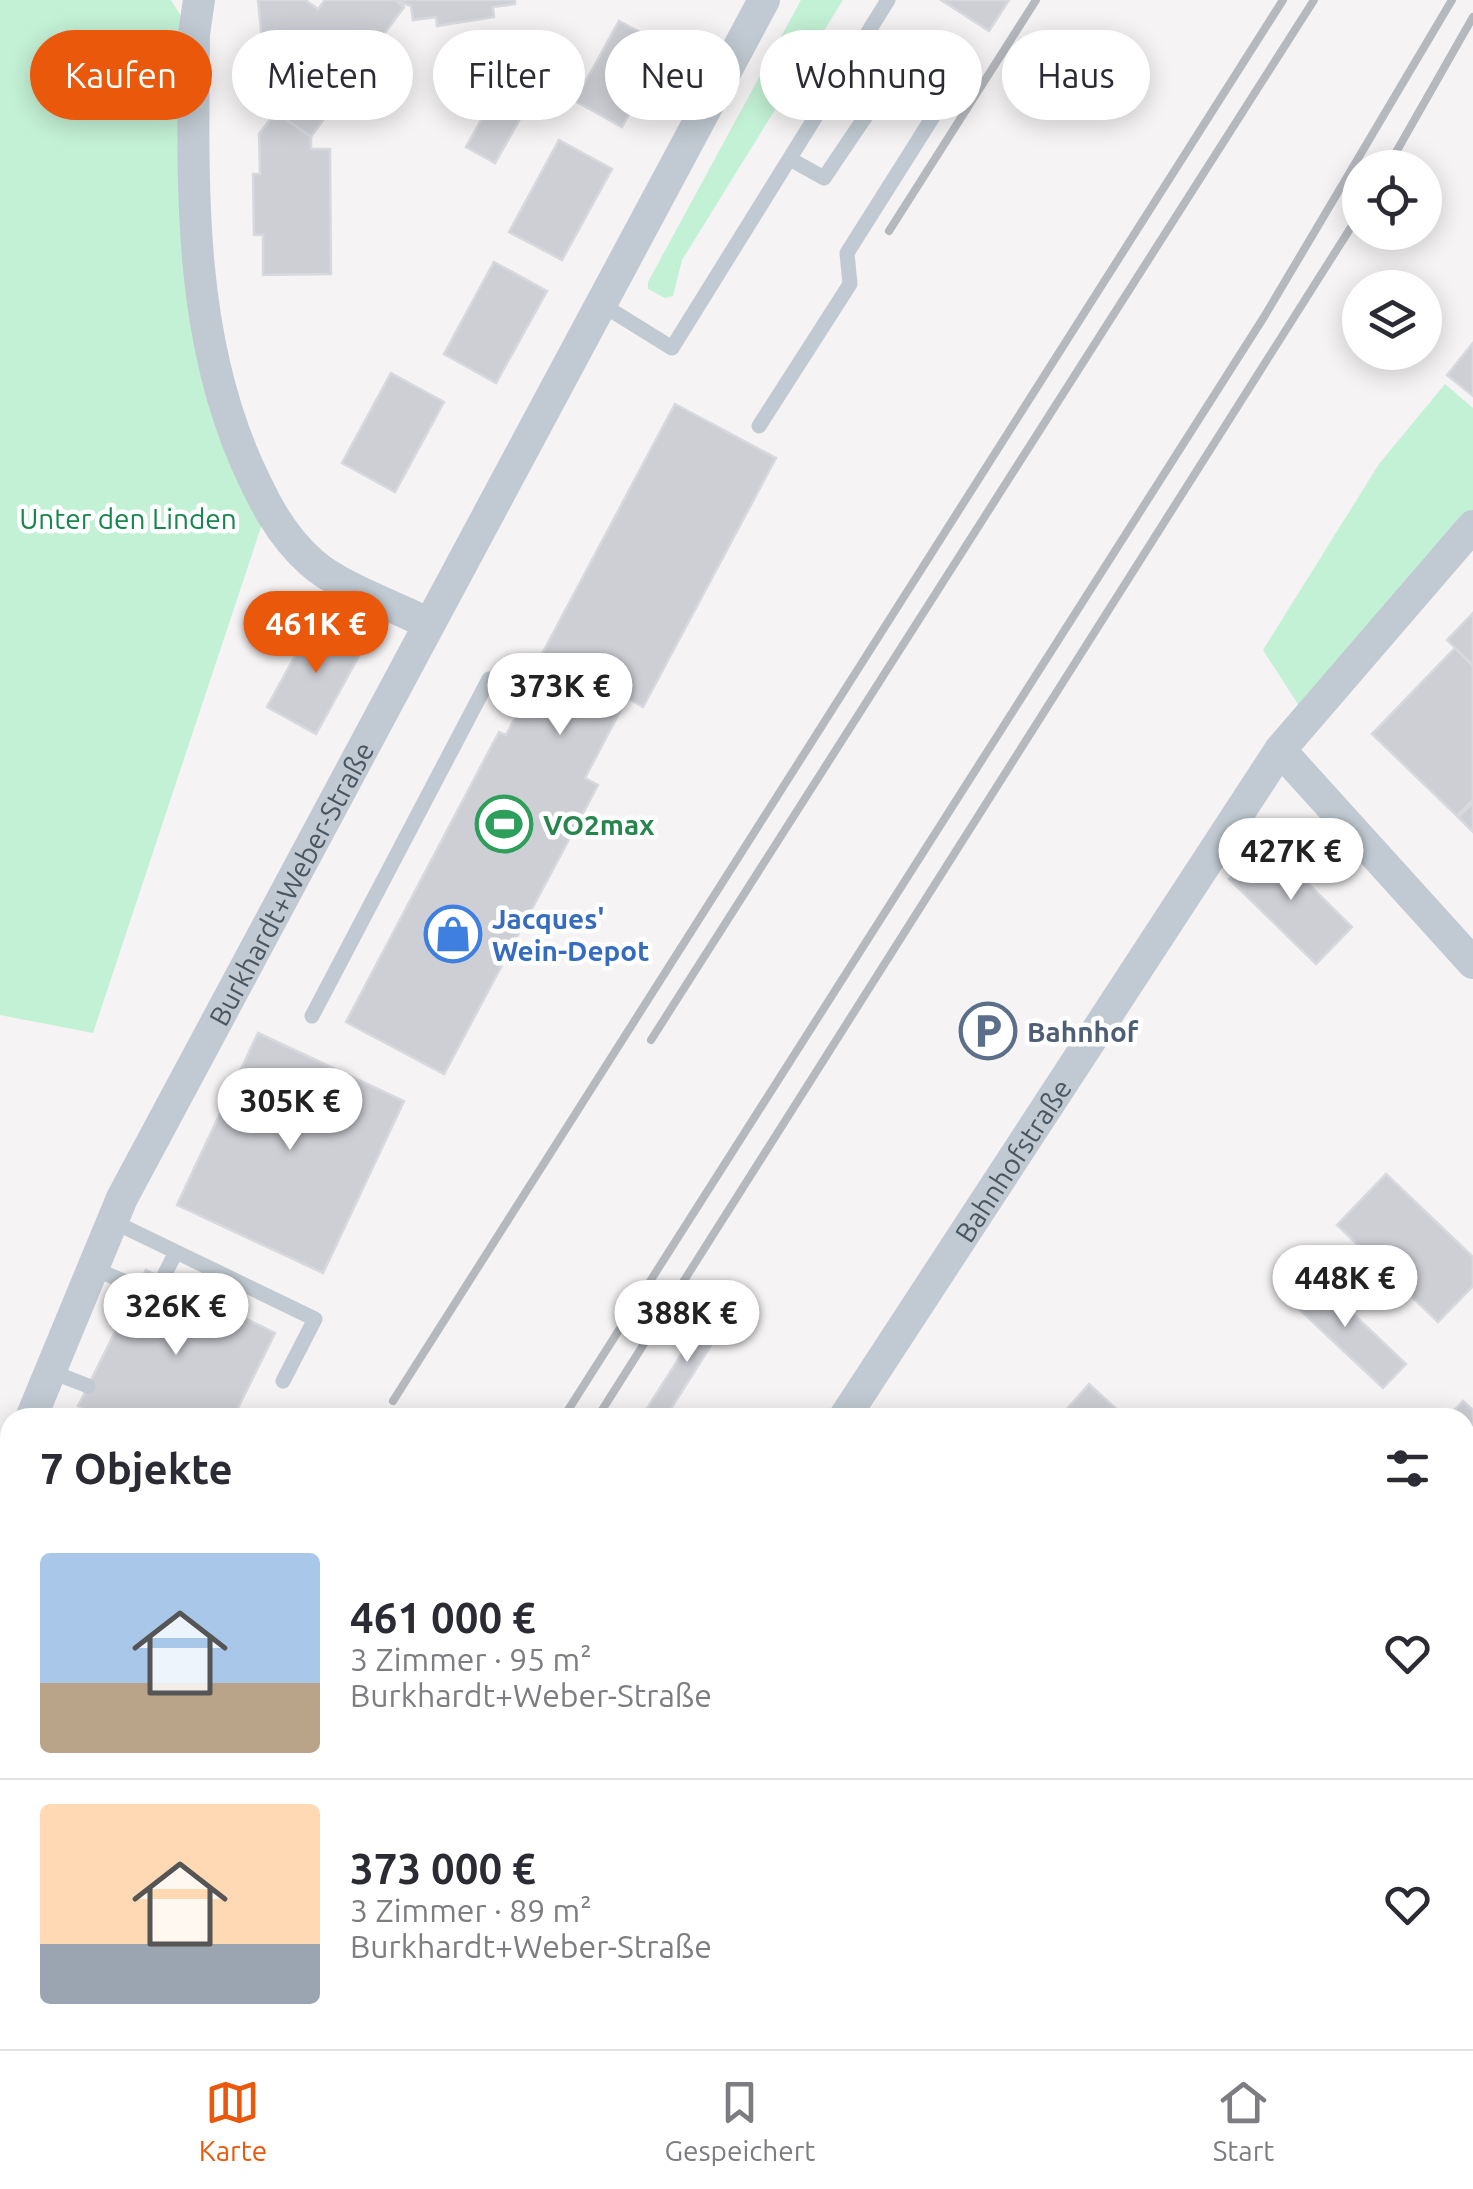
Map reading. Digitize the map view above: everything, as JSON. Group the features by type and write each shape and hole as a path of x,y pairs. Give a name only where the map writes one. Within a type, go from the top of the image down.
{"street":[{"path":"199,0 194,34 195,212 205,328 217,386 260,494 285,537 316,567 427,623"},
{"name":"Burkhardt+Weber-Straße","path":"35,1408 112,1221 427,623 764,0"},
{"name":"Bahnhofstraße","path":"851,1408 1280,750 1473,526"},
{"path":"1280,750 1473,962"}],"lane":[{"path":"601,304 672,348 888,0"},
{"path":"759,426 850,284 848,253 960,74 912,46 824,178 790,159"},
{"path":"312,1016 490,679"},
{"path":"112,1221 315,1319 283,1381"},
{"path":"149,1304 176,1252"},
{"path":"92,1268 137,1287"},
{"path":"50,1371 88,1386"}],"green space":[{"name":"Unter den Linden","path":"0,0 171,0 190,30 30,30 30,120 192,120 192,212 258,496 261,527 93,1033 0,1015"},
{"path":"801,0 843,0 824,30 785,30"},
{"path":"760,76 760,120 769,120 682,260 673,296 665,298 648,289 648,282 736,120 740,120 740,112"},
{"path":"1445,384 1473,408 1473,513 1301,709 1263,650 1379,464"}],"building":[{"path":"258,0 305,0 318,9 325,0 395,0 404,7 387,30 261,30"},
{"path":"395,0 515,0 515,4 493,7 494,17 437,26 436,17 413,20 411,6"},
{"path":"941,0 1009,0 989,31"},
{"path":"619,21 636,30 614,30"},
{"path":"605,46 605,118 585,107 585,83"},
{"path":"270,120 287,120 311,137 311,149 330,149 331,274 263,275 263,235 254,235 253,174 260,174 259,134"},
{"path":"287,120 323,120 311,137"},
{"path":"481,120 519,120 495,163 466,147"},
{"path":"559,140 612,169 562,260 509,232"},
{"path":"494,262 547,291 496,383 444,354"},
{"path":"1473,343 1473,396 1447,375"},
{"path":"391,373 444,402 395,492 342,463"},
{"path":"675,404 776,458 643,707 627,698 585,778 598,785 444,1074 346,1022 499,732 506,735 547,657 542,654"},
{"path":"1473,613 1473,665 1447,640"},
{"path":"316,618 365,645 316,734 267,707"},
{"path":"1455,648 1473,666 1473,800 1457,816 1372,734"},
{"path":"1473,803 1473,832 1458,817"},
{"path":"1266,842 1352,927 1316,964 1229,879"},
{"path":"258,1033 404,1101 323,1273 177,1205"},
{"path":"1386,1174 1473,1257 1473,1286 1438,1322 1337,1225"},
{"path":"146,1270 275,1333 238,1408 78,1406"},
{"path":"1308,1271 1406,1364 1383,1388 1285,1296"},
{"path":"712,1306 729,1317 671,1408 647,1408"},
{"path":"1089,1384 1115,1408 1068,1408"}],"railway":[{"path":"889,231 1036,0"},
{"path":"393,1401 1283,0"},
{"path":"651,1040 1314,0"},
{"path":"569,1408 1264,317 1452,0"},
{"path":"1397,150 1473,17"},
{"path":"603,1408 1342,241"}],"place":[{"name":"VO2max","path":"504,824"},
{"name":"Jacques' Wein-Depot","path":"453,934"},
{"name":"Bahnhof","path":"988,1031"}]}
